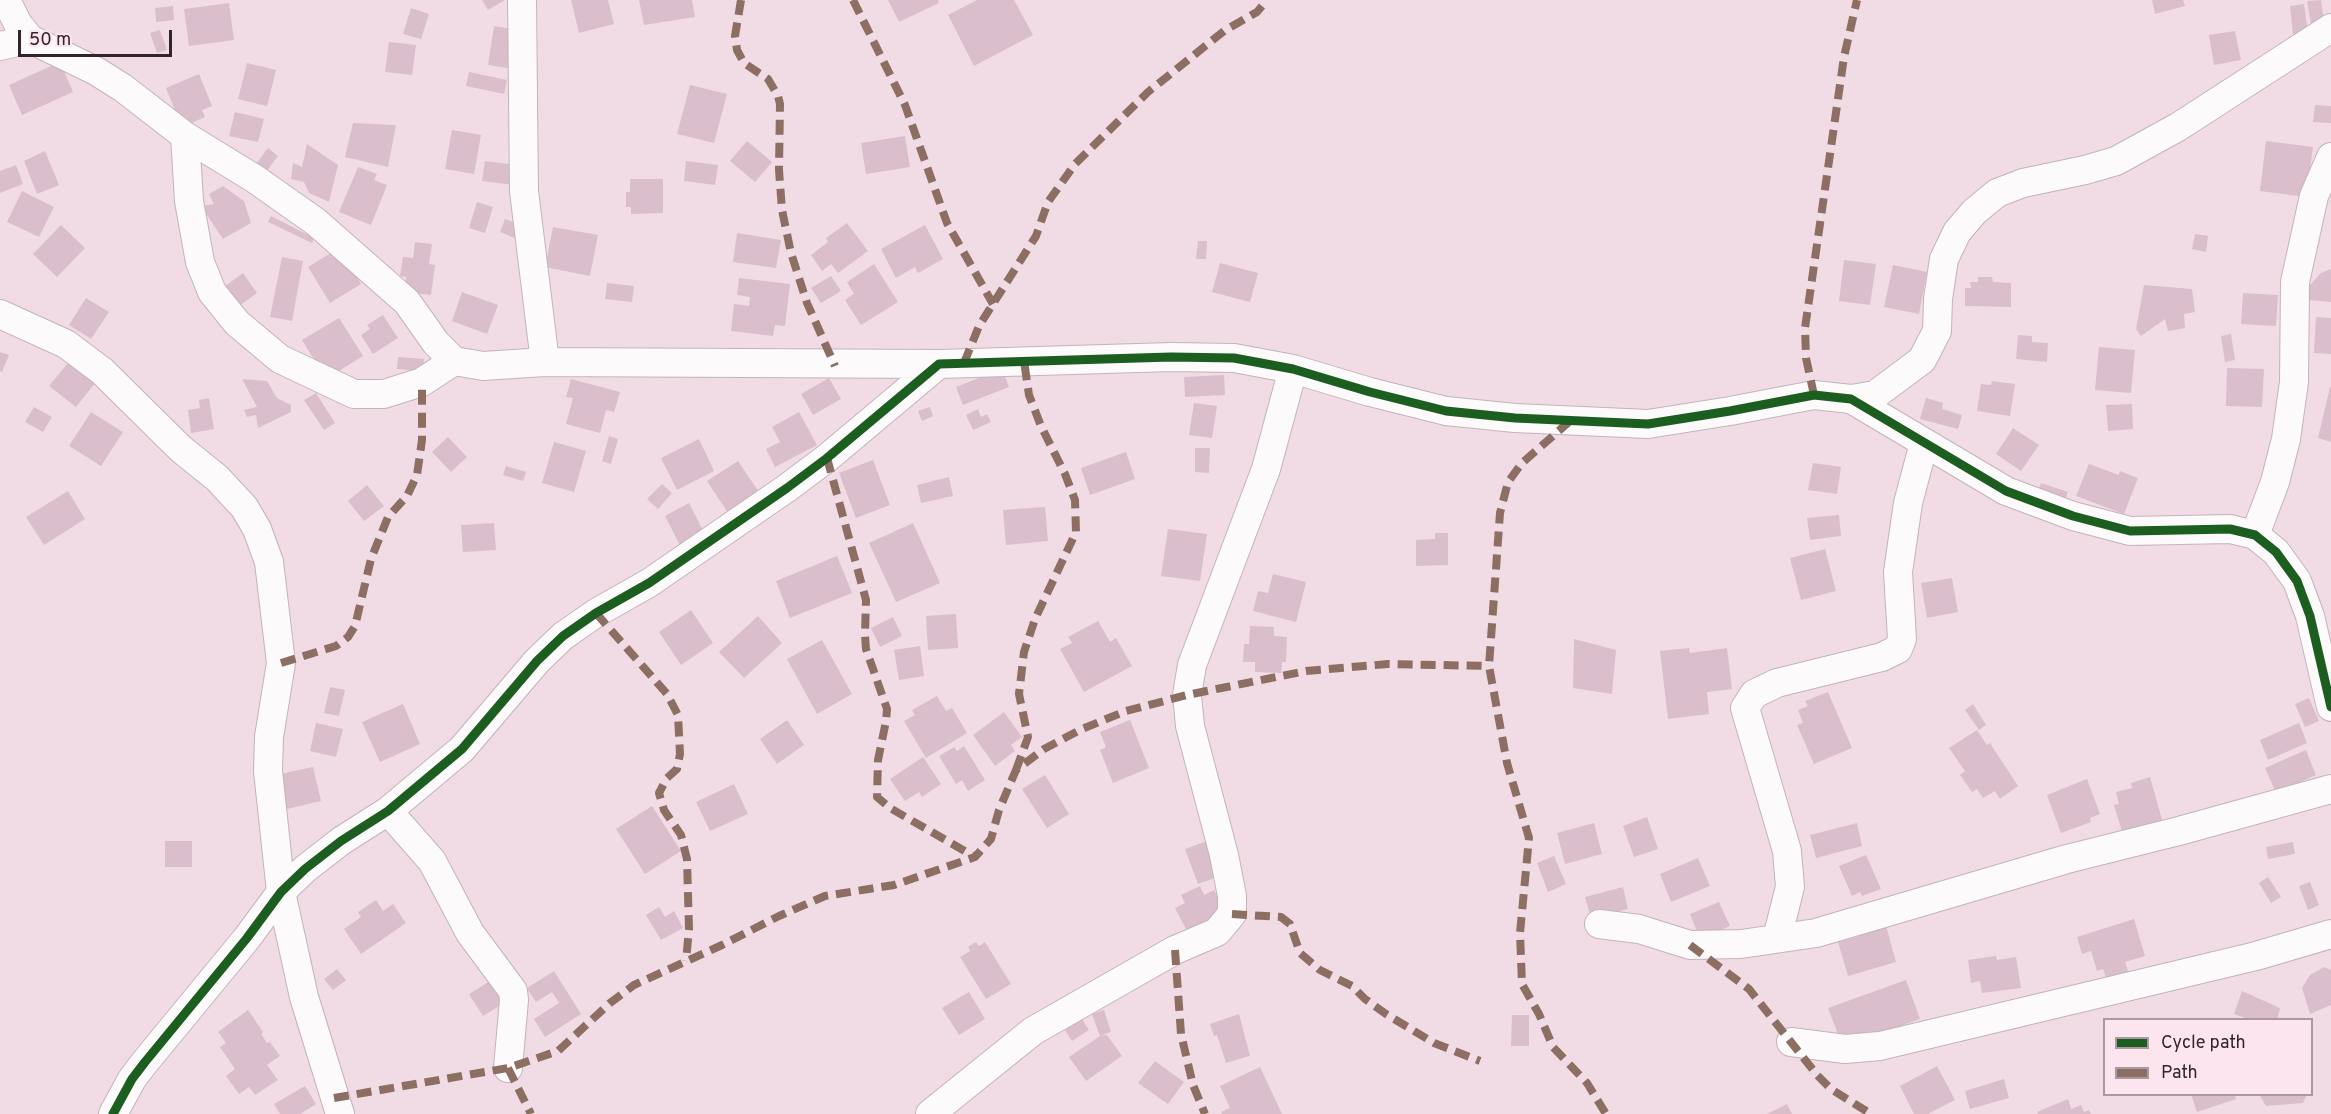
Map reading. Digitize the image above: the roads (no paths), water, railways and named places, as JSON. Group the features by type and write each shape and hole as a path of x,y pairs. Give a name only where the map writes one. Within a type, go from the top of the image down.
{"street":[{"path":"6,0 18,24 30,39 96,71 123,88 185,136 255,179 316,222 407,302 436,343 454,361 483,366 545,362 939,364 1171,357 1234,358 1293,369 1446,411 1515,418 1648,424 1814,395 1851,399 1875,395 1922,360 1937,331 1938,299 1944,259 1957,232 1974,212 1997,193 2023,183 2116,161 2178,127 2331,28"},
{"path":"522,0 524,191 545,362"},
{"path":"0,46 30,39"},
{"path":"185,136 189,201 200,262 212,292 237,323 280,359 354,394 384,394 422,382 454,361"},
{"path":"2255,535 2275,482 2286,439 2294,382 2295,282 2314,196 2331,157"},
{"path":"0,314 66,344 102,370 181,449 217,477 244,507 256,529 269,562 281,663 269,737 268,771 281,892 304,997 340,1114"},
{"path":"113,1114 132,1079 145,1062 247,938 281,892 305,869 388,811 462,749 537,661 563,636 596,613 649,584 787,488 827,458 939,364"},
{"path":"930,1114 1033,1031 1175,950 1217,932 1232,914 1232,896 1224,855 1190,726 1187,695 1192,665 1266,469 1293,369"},
{"path":"1851,399 2006,491 2073,516 2130,531 2230,529 2255,535 2276,552 2297,581 2310,616 2331,707"},
{"path":"1777,938 1790,887 1787,851 1745,708 1754,694 1777,683 1882,657 1898,649 1902,639 1898,572 1908,503 1924,443"},
{"path":"1599,924 1639,929 1690,945 1741,944 1816,933 2067,859 2331,789"},
{"path":"388,811 432,861 470,933 513,991 508,1068"},
{"path":"1791,1042 1845,1049 1880,1046 2256,956 2331,934"}]}
